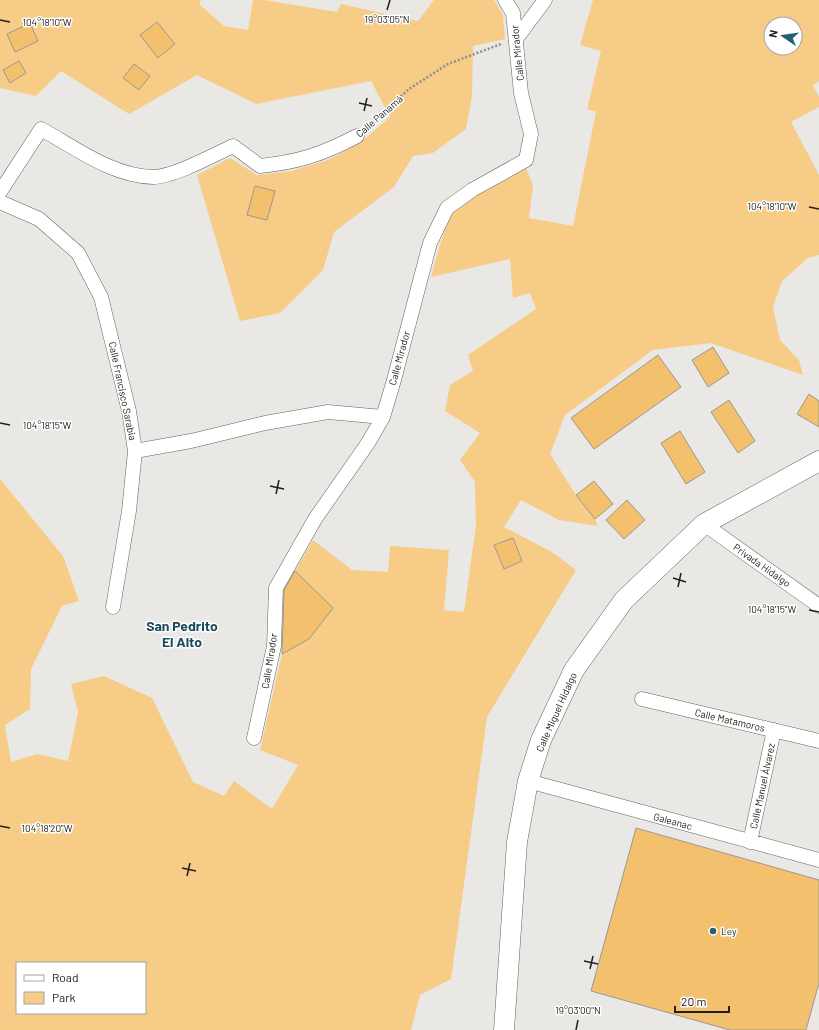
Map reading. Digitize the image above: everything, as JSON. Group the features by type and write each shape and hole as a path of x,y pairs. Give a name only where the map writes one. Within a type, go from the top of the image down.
{"main road":[{"name":"Calle Miguel Hidalgo","path":"504,1030 517,842 528,781 541,740 574,670 624,600 704,524 819,462"}],"street":[{"name":"Calle Mirador","path":"254,738 274,646 276,588 315,519 368,443 383,417 430,243 447,208 472,190 526,160 531,134 521,93 513,13 505,0"},
{"path":"516,39 545,0"},
{"name":"Calle Panamá","path":"0,192 41,129 118,172 154,177 187,168 233,146 260,166 289,163 325,152 357,136"},
{"name":"Calle Francisco Sarabia","path":"0,202 39,219 78,253 101,297 129,411 135,451 190,441 265,423 328,412 383,417"},
{"path":"114,607 129,511 135,451"},
{"name":"Privada Hidalgo","path":"704,524 819,606"},
{"name":"Calle Matamoros","path":"642,699 819,741"},
{"name":"Calle Manuel Álvarez","path":"750,842 774,730"},
{"name":"Galeanac","path":"528,781 819,860"}],"path":[{"name":"Calle Panamá","path":"357,136 409,89 448,64 516,39"}],"green space":[{"path":"0,0 201,0 199,4 224,26 248,30 253,0 264,0 337,12 341,4 418,21 434,0 494,0 503,15 505,39 473,46 472,96 466,129 433,153 413,156 394,187 334,232 323,270 280,313 240,321 197,175 230,158 257,175 291,171 328,160 361,142 390,117 371,81 256,104 197,75 129,114 61,71 36,96 0,88"},
{"path":"593,0 819,0 819,81 813,85 819,97 819,107 791,122 819,175 819,255 808,258 782,281 773,307 780,340 799,360 803,375 711,343 653,350 565,415 550,454 576,495 595,519 598,526 559,520 521,500 504,527 552,552 576,570 487,717 451,979 420,995 411,1030 0,1030 0,479 63,556 79,601 62,606 31,669 30,709 5,725 11,762 37,754 68,761 78,712 71,684 104,676 152,698 193,782 224,796 234,781 272,809 298,765 260,750 282,654 309,639 332,608 295,571 313,540 352,570 388,572 390,546 449,550 444,610 464,612 476,525 475,482 460,460 480,433 445,411 450,385 473,371 468,355 536,309 530,293 513,298 510,259 431,277 443,236 453,213 475,195 525,166 533,185 529,218 573,226 596,112 587,109 601,51 580,45"}],"building":[{"path":"157,22 175,44 158,58 140,35"},
{"path":"30,23 38,41 15,52 7,34"},
{"path":"19,61 26,73 10,83 3,70"},
{"path":"134,64 150,76 139,90 123,78"},
{"path":"255,186 275,191 267,220 247,215"},
{"path":"713,347 729,373 708,387 692,360"},
{"path":"658,355 681,387 594,449 571,418"},
{"path":"809,394 819,401 819,427 797,414"},
{"path":"729,400 755,441 738,453 711,412"},
{"path":"680,431 705,472 686,484 661,443"},
{"path":"594,481 613,504 595,519 576,495"},
{"path":"627,500 645,520 624,539 606,520"},
{"path":"513,538 522,561 504,569 494,545"},
{"path":"295,571 333,608 309,639 282,654 284,590"},
{"name":"Ley","path":"636,828 819,880 819,983 806,1030 730,1030 591,991"}],"place":[{"name":"Ley","path":"713,931"}],"district":[{"name":"San Pedrito El Alto","path":"182,634"}]}
